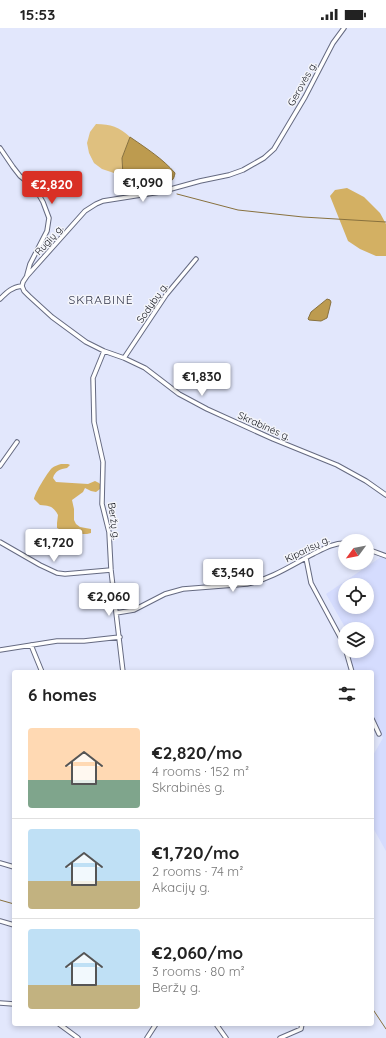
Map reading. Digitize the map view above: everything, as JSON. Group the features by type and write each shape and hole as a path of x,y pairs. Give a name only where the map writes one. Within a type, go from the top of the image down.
{"street":[{"name":"Gerovės g.","path":"274,149 305,97 333,43 344,28"},
{"path":"0,148 20,176 35,188 43,202 49,218 47,231 30,264 27,276"},
{"name":"Rugių g.","path":"22,286 27,276 85,210 96,204 103,201 160,192 229,175 254,165 274,149"},
{"name":"Sodybų g.","path":"124,358 166,295 196,259"},
{"path":"0,300 6,292 15,287 22,286"},
{"name":"Skrabinės g.","path":"22,286 28,296 86,342 145,368 179,394 201,406 273,439 338,465 366,481 386,495"},
{"name":"Beržų g.","path":"104,351 93,378 94,422 103,462 102,504 109,532 111,570 123,670"},
{"path":"0,466 17,442"},
{"path":"0,542 57,573 65,574 111,570"},
{"name":"Kiparisų g.","path":"116,613 134,610 165,594 183,589 257,582 338,544"},
{"path":"374,552 386,556"},
{"path":"306,558 311,583 338,633"},
{"path":"0,650 57,640 84,641 120,637"},
{"path":"31,645 41,670"},
{"path":"348,658 351,670"},
{"path":"374,724 379,734"},
{"path":"0,863 12,866"},
{"path":"0,922 12,925"},
{"path":"0,1003 12,1004"},
{"path":"62,1026 78,1038"},
{"path":"147,1038 155,1026"},
{"path":"217,1026 226,1038"},
{"path":"280,1038 301,1029 302,1026"}],"shaded area":[{"path":"96,124 114,127 130,137 122,158 123,176 102,169 94,163 89,153 87,143 90,132"},
{"path":"130,137 154,154 175,173 172,180 159,186 148,186 138,184 123,176 122,158"},
{"path":"347,188 364,197 380,213 386,224 386,256 376,256 360,249 348,241 330,196 335,190"},
{"path":"327,299 331,302 327,318 321,321 309,320 308,319 311,312"},
{"path":"61,464 70,465 67,468 56,472 53,478 56,482 88,484 95,481 101,485 100,489 96,492 85,488 83,492 72,500 74,520 76,524 80,527 91,529 91,533 80,534 78,537 81,545 80,548 71,546 69,544 69,538 64,532 57,528 58,515 53,508 40,505 34,499 44,478 52,468"},
{"path":"381,557 386,559 386,851 374,830 374,754 383,738 374,720 374,670 352,670 350,658 374,658 374,622 342,622 326,594 338,586 338,614 374,614 374,578 350,578 362,570 374,570 374,562"}],"waterway":[{"path":"177,194 238,210 303,217 386,222"},
{"path":"0,900 12,903"},
{"path":"374,1011 386,1029"}],"district":[{"name":"SKRABINĖ","path":"101,299"}]}
